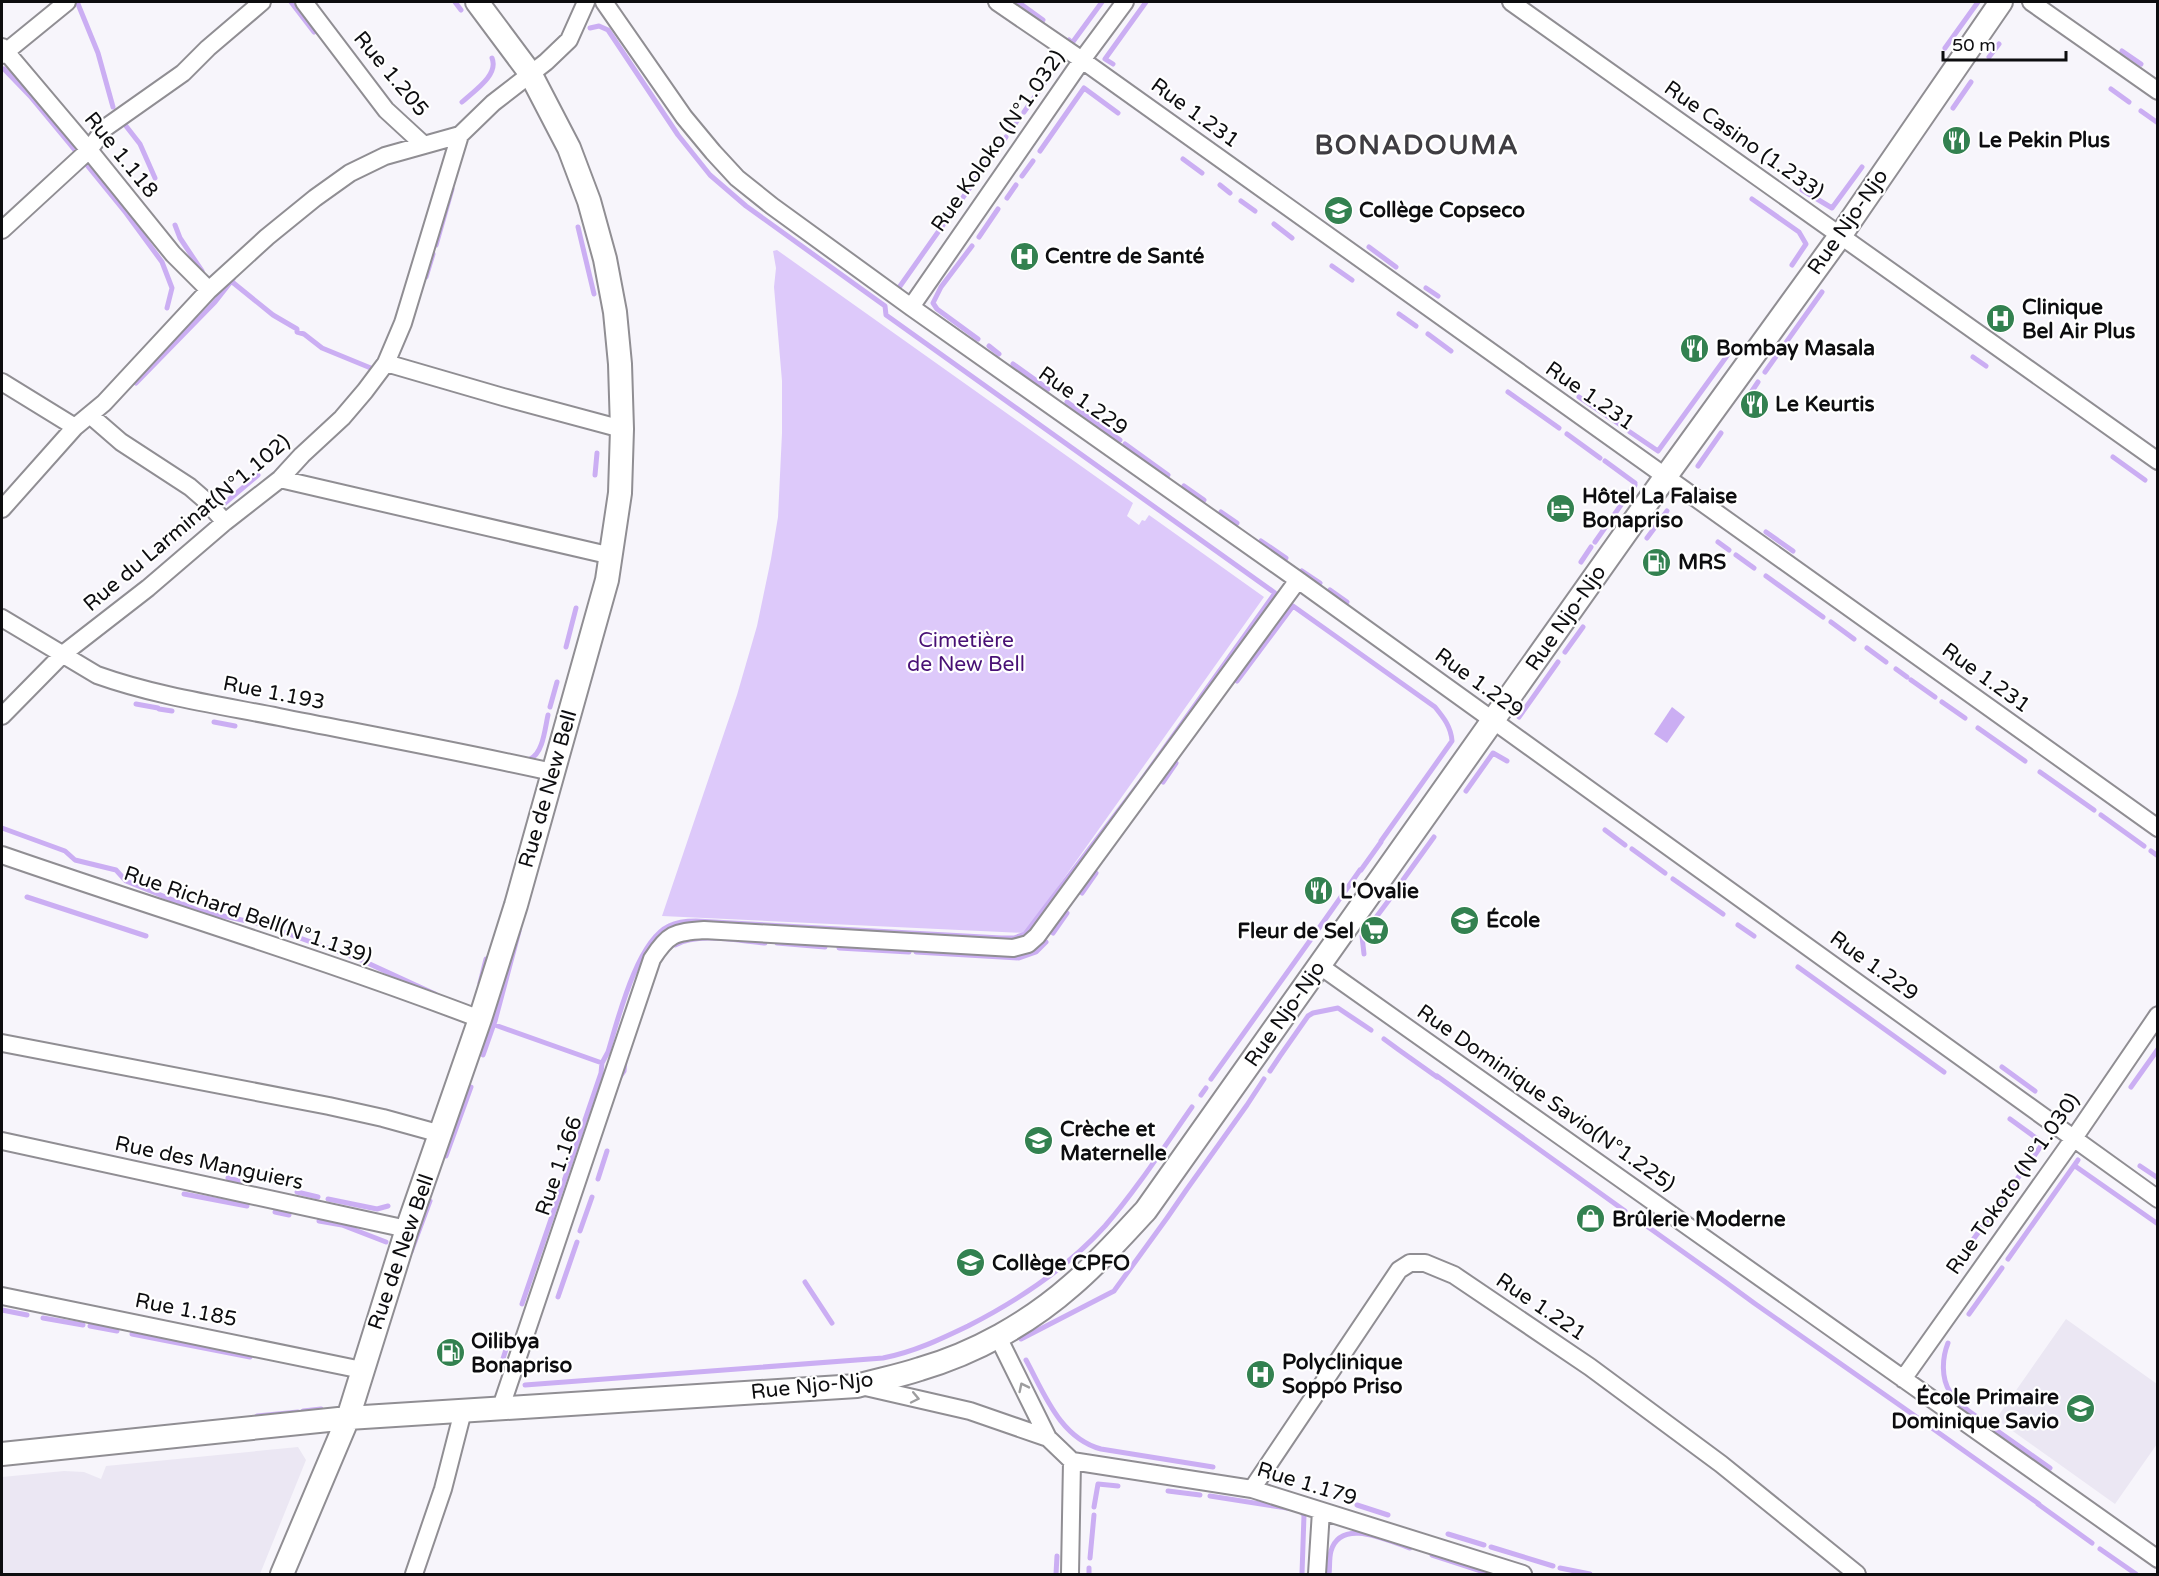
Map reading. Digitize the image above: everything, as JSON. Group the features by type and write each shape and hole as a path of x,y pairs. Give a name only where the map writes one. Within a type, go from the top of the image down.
{"main road":[{"name":"Rue de New Bell","path":"282,1575 348,1418 407,1229 480,1019 516,905 612,556 620,493 622,429 620,364 615,312 605,259 580,172 530,73 477,2"},
{"name":"Rue Njo-Njo","path":"2,1454 348,1418 857,1386 921,1369 998,1337 1036,1313 1071,1286 1146,1210 1666,476 1840,236 2001,2"}],"street":[{"path":"3,51 67,2"},
{"path":"5,219 89,150 105,128 183,74 208,48 262,2"},
{"name":"Rue 1.205","path":"304,2 386,110 424,145"},
{"name":"Rue du Larminat(N°1.102)","path":"2,716 63,654 148,588 225,522 280,479 342,418 386,363 403,323 460,135 493,103 569,40 586,2"},
{"name":"Rue 1.229","path":"604,2 684,117 712,152 737,178 772,206 1298,580 2157,1199"},
{"name":"Rue 1.231","path":"997,2 1082,60 1594,428 1666,476 2157,828"},
{"name":"Rue Koloko (N°1.032)","path":"911,307 1082,60 1125,2"},
{"name":"Rue Casino (1.233)","path":"1511,2 2157,461"},
{"path":"2031,2 2157,91"},
{"name":"Rue 1.118","path":"3,51 89,150 173,254 209,290"},
{"path":"2,509 75,427 91,416 209,290 267,237 315,198 385,156 460,135"},
{"path":"386,363 622,429"},
{"path":"2,382 75,427"},
{"path":"91,416 121,442 190,488 205,500 225,522"},
{"path":"280,479 612,556"},
{"name":"Rue 1.166","path":"501,1407 652,959 664,940 683,932 704,930 1013,948 1028,944 1037,936 1099,853 1298,580"},
{"name":"Rue 1.193","path":"2,618 97,675 180,698 463,752 552,772"},
{"name":"Rue Richard Bell(N°1.139)","path":"2,855 176,915 302,955 480,1019"},
{"name":"Rue Dominique Savio(N°1.225)","path":"1320,966 2157,1558"},
{"name":"Rue Tokoto (N°1.030)","path":"1903,1378 2074,1138 2157,1015"},
{"path":"2,1043 329,1106 441,1134"},
{"name":"Rue des Manguiers","path":"2,1141 407,1229"},
{"name":"Rue 1.221","path":"1252,1489 1399,1269 1410,1263 1425,1263 1454,1275 1590,1367 1721,1464 1857,1575"},
{"name":"Rue 1.185","path":"2,1296 362,1371"},
{"path":"998,1337 1048,1438 1072,1461 1070,1575"},
{"path":"857,1386 970,1410 1048,1438"},
{"path":"414,1575 443,1489 463,1411"},
{"name":"Rue 1.179","path":"1072,1461 1252,1489 1523,1575"},
{"path":"1317,1575 1321,1511"}],"shaded area":[{"path":"1672,707 1685,717 1667,743 1654,734"},
{"name":"École Primaire Dominique Savio","path":"2066,1319 2157,1384 2157,1444 2115,1504 1996,1419"},
{"path":"298,1447 306,1460 260,1574 2,1574 2,1477 64,1471 84,1472 101,1479 106,1466"}],"green space":[{"name":"Cimetière de New Bell","path":"777,250 1133,503 1127,516 1139,525 1149,515 1264,597 1025,933 662,916 737,695 757,626 771,559 778,517 782,433 782,381 774,287 776,268 773,251"}],"waterway":[{"path":"291,2 314,32"},
{"path":"455,2 461,10"},
{"path":"1018,2 1043,20"},
{"path":"1069,40 1072,43 1102,2"},
{"path":"1113,64 1105,59 1146,2"},
{"path":"1945,48 1978,2"},
{"path":"78,4 98,53 113,107"},
{"path":"522,1304 630,982 647,947 658,934 669,926 696,921 1001,938 1014,938 1025,934 1141,781 1275,593 886,315 885,306 746,206 710,175 678,135 608,30 599,26 590,28"},
{"path":"1989,57 1999,44"},
{"path":"2122,51 2141,64"},
{"path":"462,102 489,76 492,70 492,58"},
{"path":"4,69 69,143 126,213 162,262 172,288 167,308"},
{"path":"1024,112 1050,75"},
{"path":"1953,108 1971,82"},
{"path":"1040,151 1084,88 1118,113"},
{"path":"2111,89 2129,102"},
{"path":"2141,111 2158,123"},
{"path":"1010,131 1019,118"},
{"path":"126,126 140,144 155,178"},
{"path":"949,217 1006,137"},
{"path":"1183,159 1202,173"},
{"path":"1022,176 1033,161"},
{"path":"1802,190 1832,208 1862,167"},
{"path":"1007,198 1016,185"},
{"path":"1220,185 1230,193"},
{"path":"436,245 452,189"},
{"path":"1752,199 1799,232 1806,244 1792,265"},
{"path":"1241,201 1255,211"},
{"path":"979,237 998,209"},
{"path":"1274,224 1292,238"},
{"path":"175,225 180,238 202,271"},
{"path":"898,289 943,225"},
{"path":"578,227 594,294"},
{"path":"972,246 941,287 933,303 937,309 978,339"},
{"path":"1369,247 1396,267"},
{"path":"426,277 433,254"},
{"path":"1332,266 1352,280"},
{"path":"136,383 215,302 233,279"},
{"path":"231,281 273,315 322,348 378,371"},
{"path":"1426,288 1438,296"},
{"path":"1765,372 1822,292"},
{"path":"1399,314 1416,326"},
{"path":"1428,334 1451,351"},
{"path":"989,346 999,354"},
{"path":"1630,432 1658,451 1732,349"},
{"path":"1973,357 1986,366"},
{"path":"1013,364 1048,389"},
{"path":"1748,397 1758,382"},
{"path":"1508,392 1559,428"},
{"path":"1579,397 1622,426"},
{"path":"1067,402 1120,440"},
{"path":"1698,466 1721,433"},
{"path":"1567,434 1600,458"},
{"path":"1125,444 1168,475"},
{"path":"595,475 597,453"},
{"path":"2113,457 2145,480"},
{"path":"1605,461 1635,483"},
{"path":"219,508 258,475"},
{"path":"1595,542 1635,485"},
{"path":"1184,486 1204,500"},
{"path":"1647,538 1667,511"},
{"path":"1221,512 1237,523"},
{"path":"1766,532 1793,551"},
{"path":"1261,541 1286,558"},
{"path":"1718,542 1729,550"},
{"path":"1581,562 1591,547"},
{"path":"1736,555 1754,568"},
{"path":"1302,571 1320,583"},
{"path":"1766,576 1823,617"},
{"path":"1330,590 1347,602"},
{"path":"1237,681 1293,606 1435,707 1446,723 1452,741 1381,841"},
{"path":"566,647 576,608"},
{"path":"1831,622 1854,639"},
{"path":"1565,652 1583,627"},
{"path":"1867,648 1886,662"},
{"path":"1519,717 1558,662"},
{"path":"1896,669 1907,677"},
{"path":"1911,680 1935,697"},
{"path":"550,707 557,682"},
{"path":"1942,702 1965,718"},
{"path":"136,704 158,708"},
{"path":"159,709 172,711"},
{"path":"530,759 541,746 548,715"},
{"path":"214,722 235,726"},
{"path":"1978,728 2025,761"},
{"path":"1466,791 1493,753 1507,761"},
{"path":"1163,782 1176,763"},
{"path":"2040,772 2094,810"},
{"path":"2101,815 2144,846"},
{"path":"2,828 65,851 75,860 116,870 126,881 200,911 261,924 361,960 435,994"},
{"path":"1605,830 1625,845"},
{"path":"1395,891 1434,837"},
{"path":"1361,870 1381,842"},
{"path":"1632,849 1665,873"},
{"path":"2151,851 2158,856"},
{"path":"1324,921 1360,870"},
{"path":"1082,893 1096,873"},
{"path":"1673,879 1723,914"},
{"path":"27,897 146,936"},
{"path":"1364,954 1362,936 1389,900"},
{"path":"1053,933 1067,913"},
{"path":"1211,1079 1324,921"},
{"path":"1738,925 1754,936"},
{"path":"483,1055 495,1021 519,931"},
{"path":"675,945 684,941 707,938 765,943"},
{"path":"916,952 1019,958 1036,952 1046,942"},
{"path":"777,943 825,947"},
{"path":"839,948 909,952"},
{"path":"480,983 486,959"},
{"path":"1798,967 1944,1072"},
{"path":"1308,1016 1338,1008 1371,1030"},
{"path":"1280,1056 1308,1016"},
{"path":"495,1025 602,1063"},
{"path":"1384,1039 1399,1050"},
{"path":"2131,1087 2158,1049"},
{"path":"1399,1050 1437,1077"},
{"path":"1270,1071 1280,1056"},
{"path":"619,1078 624,1071 625,1060"},
{"path":"2002,1067 2035,1091"},
{"path":"1437,1076 1625,1211"},
{"path":"1247,1105 1264,1079"},
{"path":"446,1156 471,1087"},
{"path":"1201,1095 1206,1088"},
{"path":"1187,1189 1247,1105"},
{"path":"525,1385 883,1358 927,1345 1006,1305 1075,1256 1117,1212 1192,1107"},
{"path":"2010,1119 2043,1143 2032,1159"},
{"path":"598,1179 607,1151"},
{"path":"2008,1259 2078,1160"},
{"path":"2075,1166 2158,1224"},
{"path":"2140,1166 2158,1178"},
{"path":"1967,1248 2025,1168"},
{"path":"228,1178 243,1182"},
{"path":"1167,1218 1187,1189"},
{"path":"297,1192 318,1197"},
{"path":"184,1194 247,1206"},
{"path":"580,1231 592,1197"},
{"path":"328,1199 377,1209 388,1206"},
{"path":"411,1252 430,1201"},
{"path":"275,1212 289,1215"},
{"path":"1634,1217 1724,1281"},
{"path":"1021,1339 1114,1291 1167,1218"},
{"path":"319,1221 342,1225 386,1242"},
{"path":"558,1297 577,1242"},
{"path":"1969,1314 2002,1268"},
{"path":"1724,1281 1754,1303"},
{"path":"805,1282 832,1323"},
{"path":"1754,1303 1908,1411"},
{"path":"2,1310 27,1315"},
{"path":"43,1318 83,1325"},
{"path":"90,1326 117,1331"},
{"path":"132,1334 250,1357"},
{"path":"499,1371 510,1337"},
{"path":"1948,1343 1944,1374 1947,1386 1954,1397 1973,1414 2050,1468"},
{"path":"1026,1360 1055,1413 1064,1425 1087,1443 1101,1449 1213,1467"},
{"path":"303,1411 321,1409"},
{"path":"1908,1411 2039,1504"},
{"path":"257,1416 298,1412"},
{"path":"1094,1507 1098,1484 1118,1486"},
{"path":"1168,1491 1200,1495"},
{"path":"1210,1496 1287,1508"},
{"path":"2038,1504 2092,1543"},
{"path":"1357,1505 1388,1515"},
{"path":"1299,1510 1304,1515 1302,1574"},
{"path":"1090,1558 1094,1515"},
{"path":"1329,1574 1331,1551 1336,1541 1344,1535 1366,1534 1410,1548"},
{"path":"1448,1534 1484,1545"},
{"path":"1491,1547 1553,1566"},
{"path":"2100,1549 2136,1574"},
{"path":"1432,1555 1490,1574"},
{"path":"1056,1574 1057,1556"},
{"path":"1089,1568 1089,1574"},
{"path":"1560,1568 1590,1574"}],"place":[{"name":"Le Pekin Plus","path":"1957,140"},
{"name":"Collège Copseco","path":"1338,210"},
{"name":"Centre de Santé","path":"1024,256"},
{"name":"Clinique Bel Air Plus","path":"2001,319"},
{"name":"Bombay Masala","path":"1695,348"},
{"name":"Le Keurtis","path":"1754,404"},
{"name":"Hôtel La Falaise Bonapriso","path":"1561,508"},
{"name":"MRS","path":"1657,562"},
{"name":"L'Ovalie","path":"1319,891"},
{"name":"École","path":"1465,920"},
{"name":"Fleur de Sel","path":"1375,931"},
{"name":"Crèche et Maternelle","path":"1039,1141"},
{"name":"Brûlerie Moderne","path":"1591,1219"},
{"name":"Collège CPFO","path":"971,1263"},
{"name":"Oilibya Bonapriso","path":"450,1353"},
{"name":"Polyclinique Soppo Priso","path":"1261,1374"},
{"name":"École Primaire Dominique Savio","path":"2080,1409"}],"district":[{"name":"BONADOUMA","path":"1417,145"}]}
